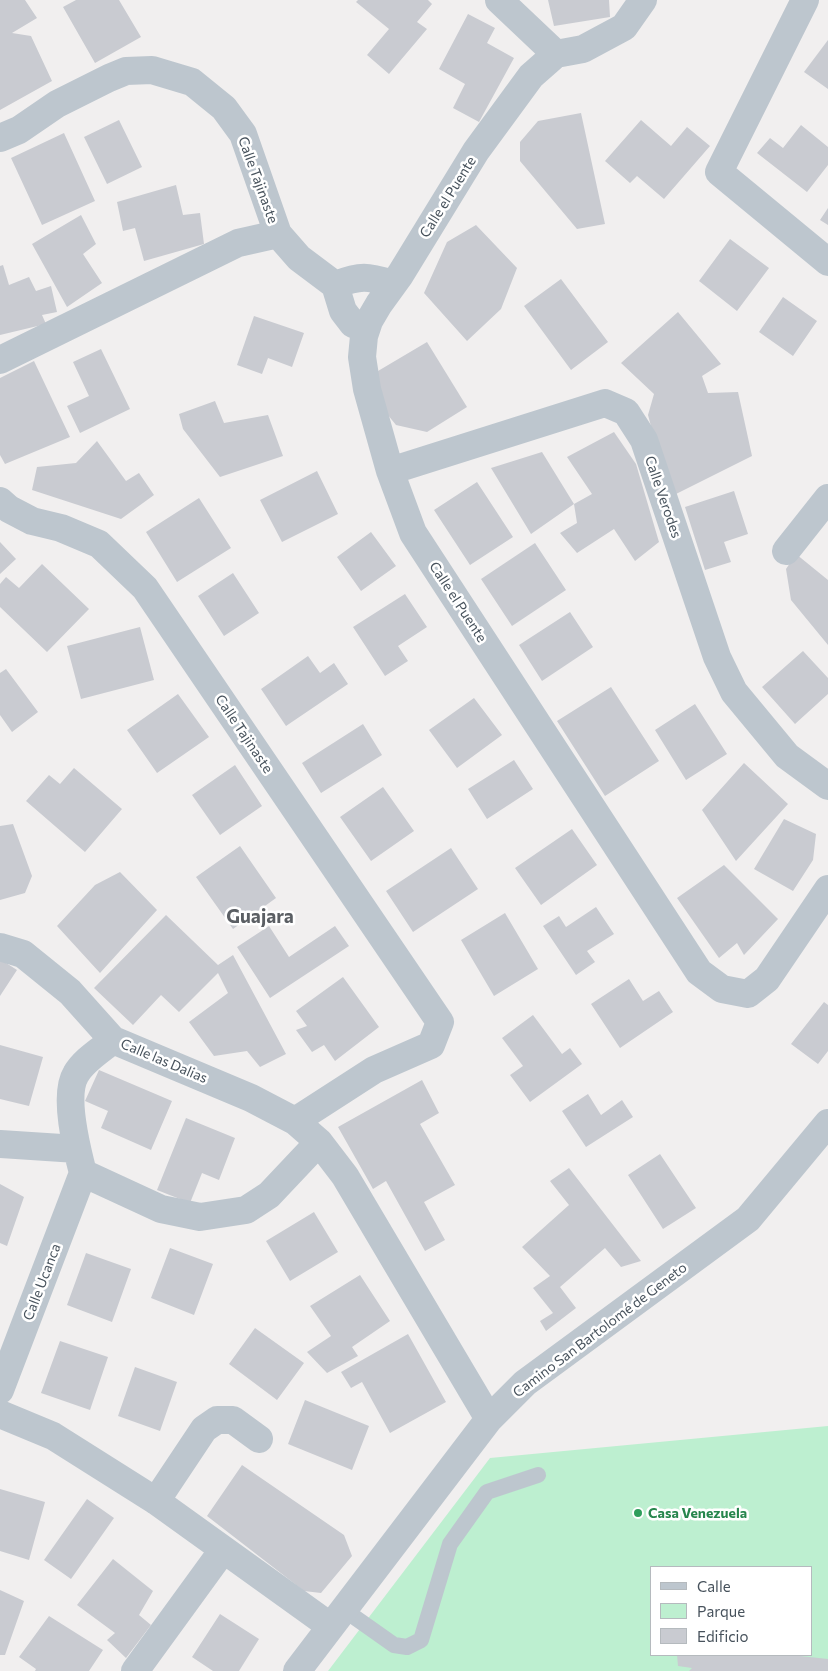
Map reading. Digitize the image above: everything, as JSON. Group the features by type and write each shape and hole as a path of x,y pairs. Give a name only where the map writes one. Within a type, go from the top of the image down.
{"street":[{"path":"499,0 556,54 583,49 624,28 643,0"},
{"path":"806,0 719,172 828,262"},
{"name":"Calle el Puente","path":"556,54 531,76 476,151 379,304 366,329 362,356 367,389 390,471 413,533 699,972 722,989 748,994 767,979 828,889"},
{"name":"Calle Tajinaste","path":"0,138 19,130 57,104 126,71 152,70 192,82 224,108 243,134 278,234 238,243 0,360"},
{"path":"278,234 299,258 335,285 343,311 353,324 366,329"},
{"path":"335,285 356,277 376,279 393,284"},
{"name":"Calle Verodes","path":"390,471 604,404 626,412 644,440 717,657 734,692 787,756 828,786"},
{"path":"786,551 828,498"},
{"name":"Calle Tajinaste","path":"0,500 9,509 32,521 61,528 99,544 145,588 440,1022 430,1045 374,1070 295,1121"},
{"name":"Calle las Dalias","path":"0,947 23,954 63,986 113,1040 251,1098 295,1121 319,1142 345,1176 488,1419"},
{"name":"Calle Ucanca","path":"0,1390 80,1161 69,1097 75,1075 86,1061 113,1040"},
{"name":"Camino San Bartolomé de Geneto","path":"297,1671 488,1419 525,1383 748,1219 828,1123"},
{"path":"0,1144 80,1161 160,1209 200,1218 246,1210 269,1195 319,1142"},
{"path":"0,1414 53,1436 156,1502 223,1550 337,1617"},
{"path":"156,1502 204,1429 217,1420 233,1420 259,1439"},
{"path":"135,1671 223,1550"}],"lane":[{"path":"337,1617 394,1645 407,1647 421,1640 450,1544 487,1492 538,1475"}],"green space":[{"name":"Casa Venezuela","path":"828,1426 828,1671 328,1671 490,1458"}],"building":[{"path":"0,0 25,0 37,18 12,33 31,36 52,81 0,110"},
{"path":"76,0 119,0 141,37 95,63 63,7"},
{"path":"358,0 428,0 432,4 417,22 427,29 389,74 367,55 389,29 356,2"},
{"path":"548,0 609,0 610,17 554,26"},
{"path":"468,14 495,28 487,43 514,58 479,122 453,108 465,84 439,69"},
{"path":"828,40 828,89 804,72"},
{"path":"581,113 605,224 577,229 520,161 520,142 538,121"},
{"path":"119,120 142,167 107,184 84,137"},
{"path":"641,120 671,146 687,127 710,146 664,199 637,176 630,183 605,161"},
{"path":"801,125 828,147 828,165 807,192 757,153 770,138 783,148"},
{"path":"64,133 95,201 42,225 11,158"},
{"path":"176,185 183,215 200,213 204,244 144,261 135,228 123,231 117,202"},
{"path":"828,208 828,225 820,220"},
{"path":"81,215 96,244 83,254 102,283 67,307 32,244"},
{"path":"476,225 517,268 501,309 467,341 424,293 447,242"},
{"path":"730,239 769,268 737,311 699,281"},
{"path":"3,265 9,285 29,277 36,291 51,286 57,312 42,315 46,324 0,335 0,266"},
{"path":"561,279 608,342 571,370 524,306"},
{"path":"783,297 817,321 793,356 759,332"},
{"path":"678,312 721,364 702,376 708,393 738,392 752,456 670,497 648,415 654,394 621,363"},
{"path":"254,316 304,333 292,367 268,358 262,374 237,365"},
{"path":"427,342 467,407 427,432 396,425 379,404 378,371"},
{"path":"101,349 130,409 80,433 67,406 89,396 73,362"},
{"path":"34,361 70,437 5,464 0,455 0,378"},
{"path":"215,401 224,423 268,415 283,456 220,477 183,429 179,414"},
{"path":"614,432 636,464 659,542 635,561 614,529 577,553 560,533 577,523 574,504 592,494 567,457"},
{"path":"97,441 126,481 139,473 154,495 121,519 32,490 37,467 76,463"},
{"path":"542,452 574,504 531,534 491,468"},
{"path":"317,471 338,514 282,542 260,500"},
{"path":"477,482 513,537 470,565 434,510"},
{"path":"734,491 748,534 724,542 731,562 705,570 685,507"},
{"path":"199,498 231,548 177,582 146,532"},
{"path":"371,532 396,566 361,591 337,557"},
{"path":"0,542 16,559 0,574"},
{"path":"535,543 566,590 512,626 481,579"},
{"path":"796,554 828,580 828,645 791,600 786,569"},
{"path":"42,564 89,609 47,652 0,607 0,584 6,577 19,588"},
{"path":"233,573 259,613 224,636 198,596"},
{"path":"405,594 427,627 398,646 408,661 385,676 353,627"},
{"path":"570,612 593,647 542,681 519,645"},
{"path":"140,627 154,680 81,699 67,646"},
{"path":"803,651 828,678 828,694 795,724 762,687"},
{"path":"308,656 320,673 334,663 348,684 286,726 261,689"},
{"path":"6,669 38,712 12,732 0,715 0,673"},
{"path":"611,687 659,761 605,796 557,721"},
{"path":"178,694 209,737 157,773 127,730"},
{"path":"474,698 502,735 457,768 429,730"},
{"path":"695,704 727,754 686,780 655,730"},
{"path":"363,724 382,755 321,793 302,763"},
{"path":"514,760 533,789 487,819 468,789"},
{"path":"744,763 788,804 736,861 702,810"},
{"path":"235,765 262,806 220,835 192,795"},
{"path":"74,768 122,809 85,852 26,801 49,775 60,784"},
{"path":"383,787 414,831 371,861 340,817"},
{"path":"784,819 816,834 813,860 793,891 754,869"},
{"path":"13,824 32,876 25,893 0,900 0,826"},
{"path":"572,829 597,865 541,905 515,868"},
{"path":"240,846 276,898 233,929 196,877"},
{"path":"451,848 478,889 413,932 386,891"},
{"path":"724,865 778,919 744,955 737,943 719,958 677,898"},
{"path":"120,872 157,910 100,973 57,926 95,885"},
{"path":"596,907 614,934 587,951 595,962 576,975 543,926 559,916 566,927"},
{"path":"505,913 538,969 494,996 461,940"},
{"path":"166,915 218,965 233,955 286,1054 260,1067 247,1051 214,1056 189,1022 228,993 218,973 179,1012 161,995 133,1025 94,988"},
{"path":"269,926 289,957 335,926 349,946 270,998 237,947"},
{"path":"0,959 17,970 0,996"},
{"path":"343,977 379,1027 335,1061 324,1045 312,1052 296,1030 307,1026 296,1011"},
{"path":"629,979 643,1001 659,991 673,1012 620,1048 591,1004"},
{"path":"824,1002 828,1005 828,1051 818,1064 791,1044"},
{"path":"533,1015 562,1054 570,1048 582,1064 530,1102 510,1075 523,1066 502,1038"},
{"path":"0,1045 43,1057 29,1106 0,1099"},
{"path":"99,1070 172,1101 151,1150 101,1128 108,1111 85,1101"},
{"path":"422,1080 439,1113 420,1124 455,1185 424,1202 445,1240 425,1251 386,1181 373,1189 338,1127"},
{"path":"588,1094 601,1115 622,1100 633,1117 586,1147 562,1111"},
{"path":"186,1118 235,1138 219,1180 202,1173 190,1203 157,1190"},
{"path":"660,1154 696,1208 663,1229 628,1175"},
{"path":"569,1168 641,1261 621,1267 605,1248 560,1287 576,1308 546,1331 540,1321 553,1313 533,1288 550,1276 522,1247 569,1205 550,1181"},
{"path":"0,1184 24,1197 7,1246 0,1243"},
{"path":"314,1212 338,1252 290,1281 266,1241"},
{"path":"170,1248 213,1264 194,1315 151,1298"},
{"path":"86,1253 131,1269 112,1322 67,1305"},
{"path":"360,1275 390,1321 352,1347 358,1356 327,1373 307,1352 331,1336 310,1306"},
{"path":"255,1328 304,1363 277,1400 229,1364"},
{"path":"408,1334 446,1402 390,1433 362,1382 351,1388 341,1372"},
{"path":"60,1341 108,1357 90,1410 41,1393"},
{"path":"135,1367 177,1382 160,1431 118,1416"},
{"path":"305,1400 369,1426 352,1470 288,1444"},
{"path":"242,1465 344,1535 352,1556 321,1593 304,1591 207,1516"},
{"path":"0,1489 45,1502 29,1560 0,1551"},
{"path":"87,1499 114,1518 71,1579 44,1560"},
{"path":"113,1559 153,1591 139,1615 151,1625 126,1658 107,1640 115,1633 77,1605"},
{"path":"0,1590 24,1601 5,1655 0,1655"},
{"path":"220,1614 259,1639 239,1671 213,1671 192,1657"},
{"path":"49,1616 103,1650 89,1671 35,1671 36,1669 19,1657"},
{"path":"677,1656 800,1656 828,1659 828,1671 689,1671 692,1668 678,1666"}],"place":[{"name":"Casa Venezuela","path":"638,1513"}],"district":[{"name":"Guajara","path":"260,917"}]}
